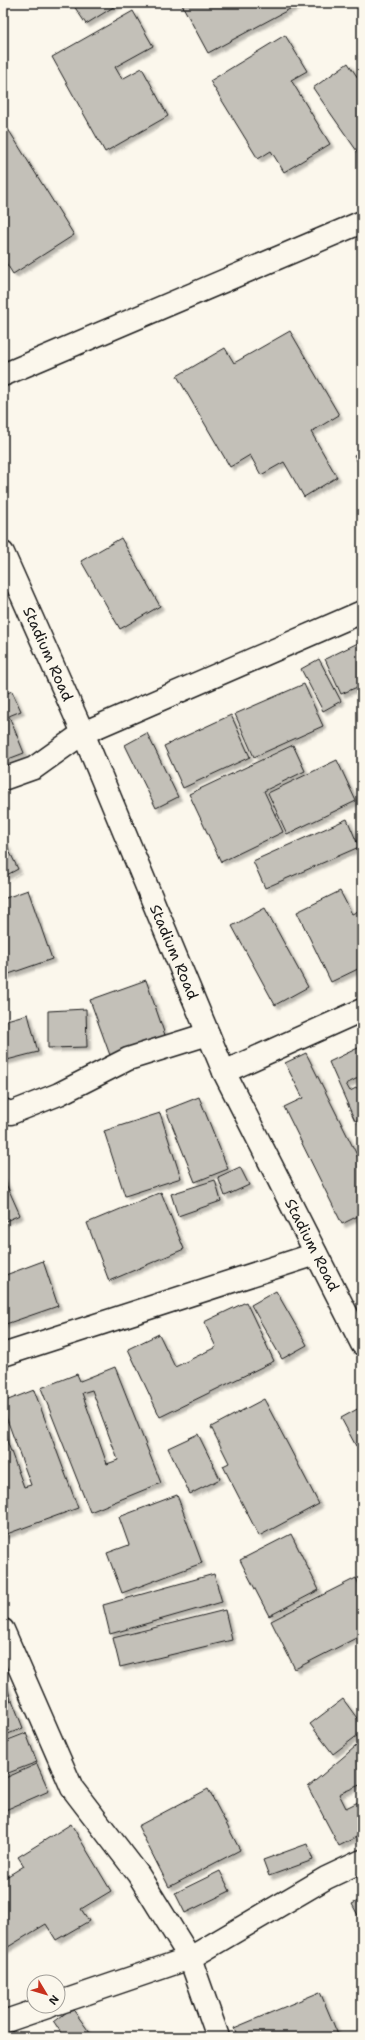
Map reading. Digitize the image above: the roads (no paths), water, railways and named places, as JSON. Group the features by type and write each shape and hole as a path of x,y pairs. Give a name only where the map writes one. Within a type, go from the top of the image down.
{"street":[{"path":"3,375 362,222"},
{"name":"Stadium Road","path":"3,552 83,732 224,1072 362,1344"},
{"path":"3,779 34,768 83,732 362,612"},
{"path":"224,1072 362,1010"},
{"path":"3,1110 11,1113 59,1094 128,1059 208,1034"},
{"path":"3,1355 316,1254"},
{"path":"3,1630 72,1788 138,1874 190,1958 218,2037"},
{"path":"66,2000 190,1958 326,1878 362,1861"},
{"path":"3,2022 26,2014"}]}
